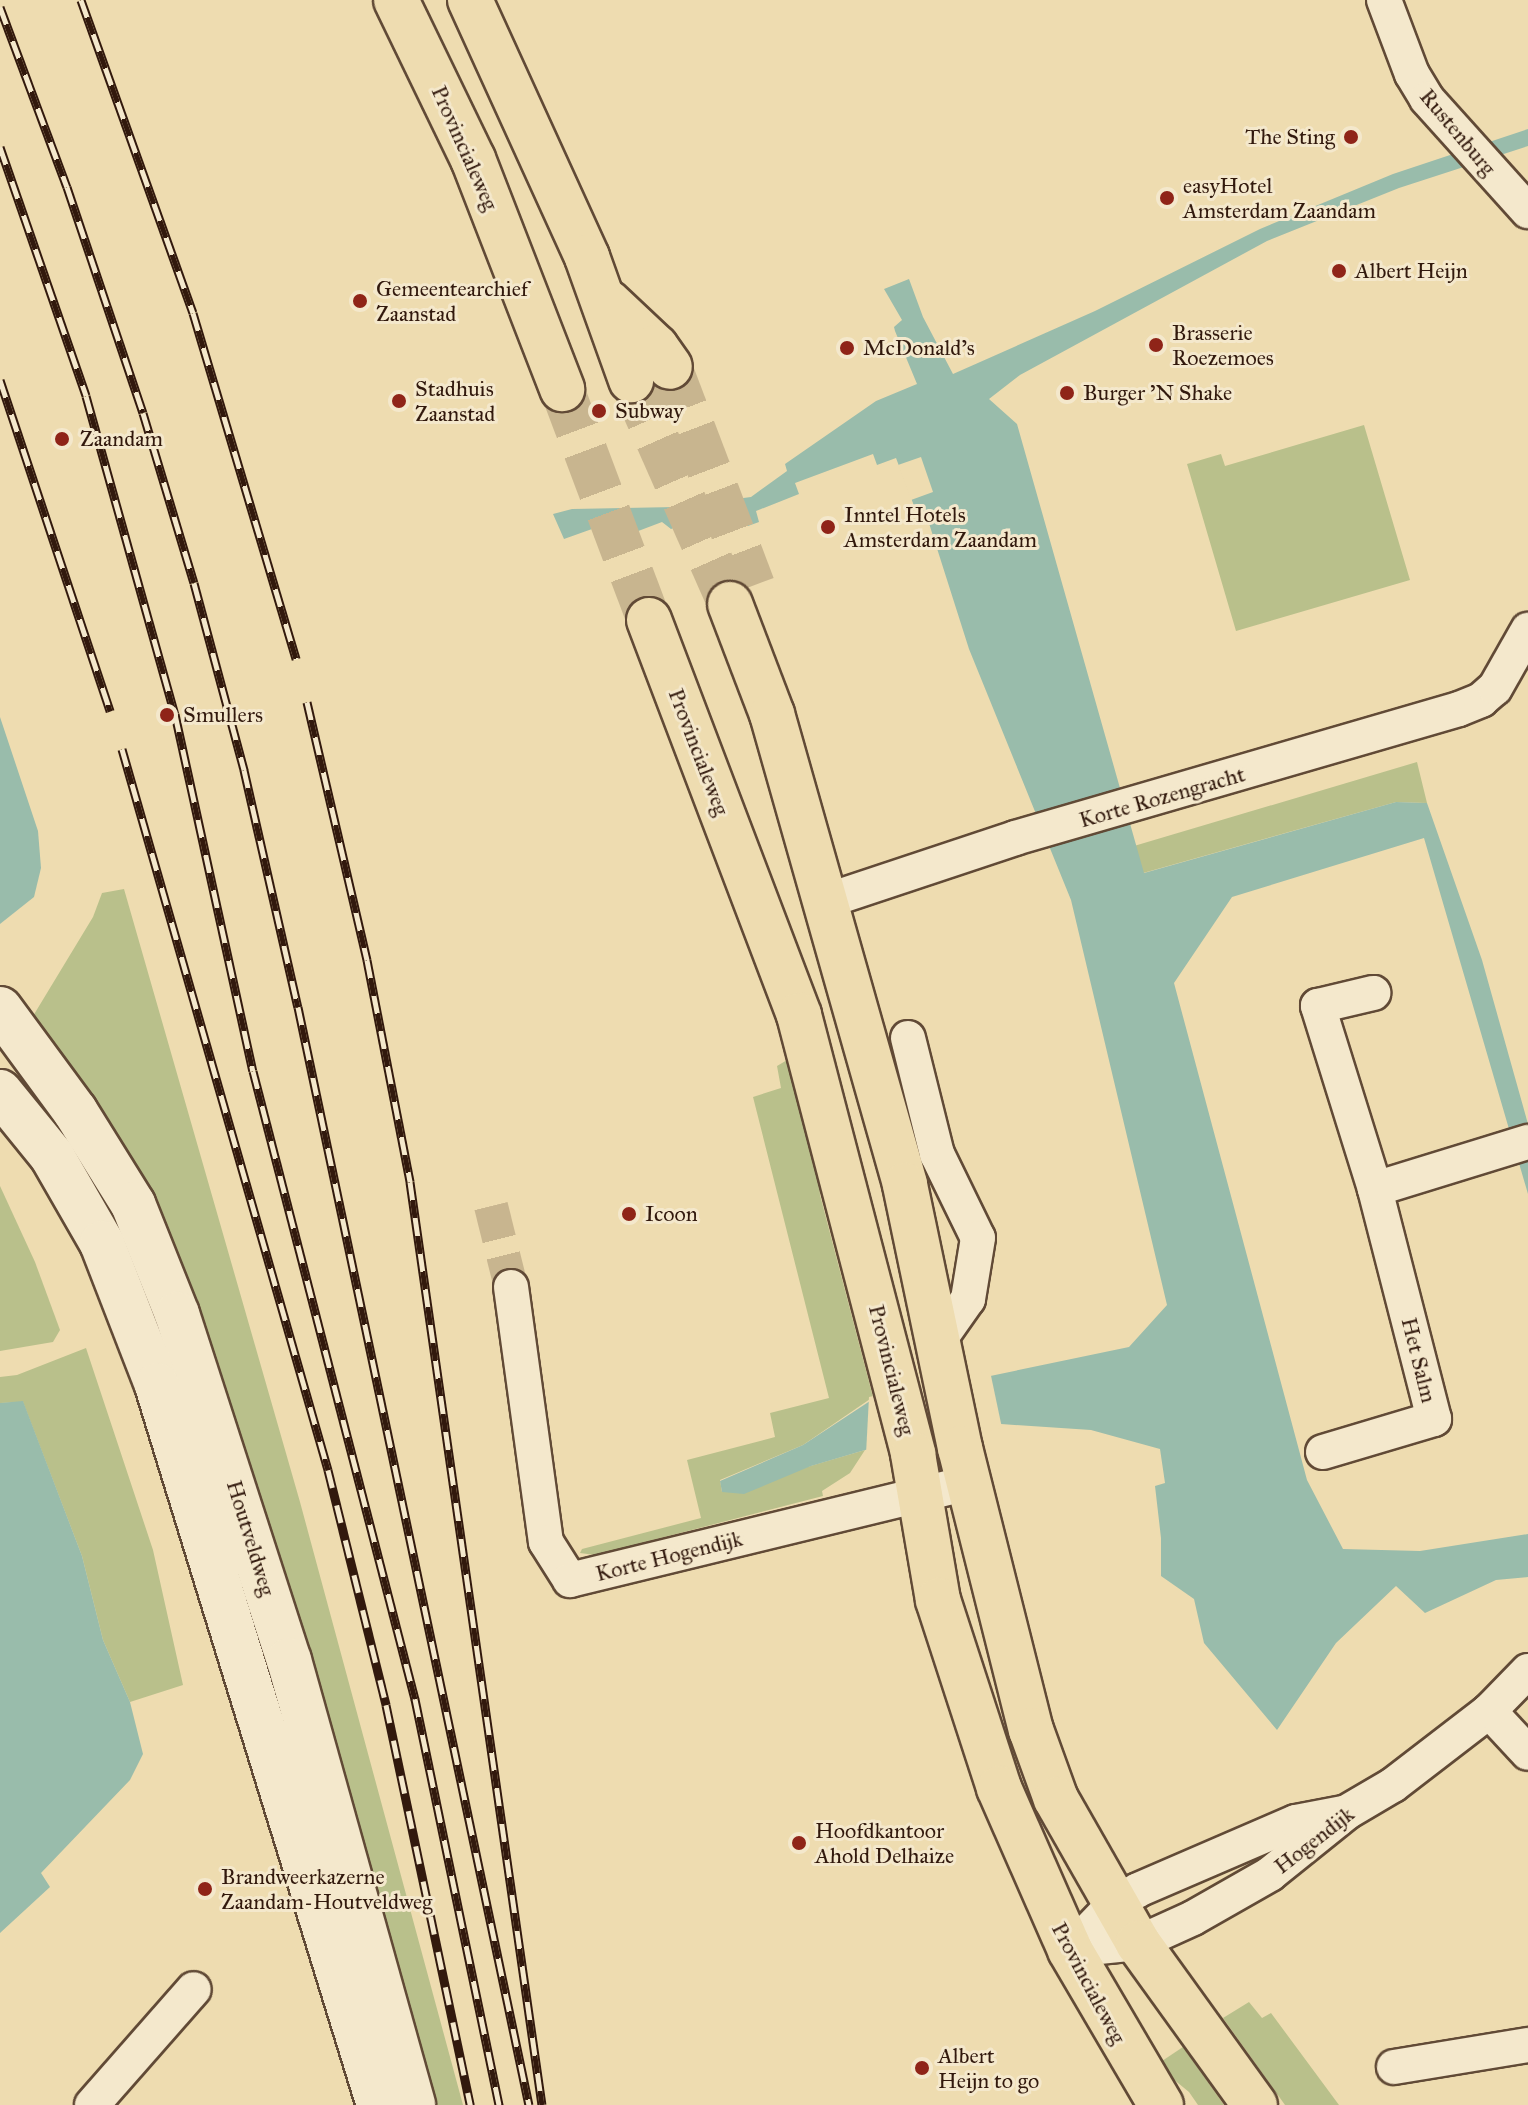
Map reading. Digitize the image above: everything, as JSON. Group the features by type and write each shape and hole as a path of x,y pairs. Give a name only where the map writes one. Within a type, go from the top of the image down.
{"main road":[{"name":"Provincialeweg","path":"396,0 473,159 562,389"},
{"path":"470,0 587,257 601,295 656,347 651,373"},
{"path":"741,595 760,681 826,901 905,1185 964,1465 1031,1730 1056,1799 1138,1943 1255,2105"},
{"name":"Provincialeweg","path":"649,620 799,1015 897,1389 917,1474 938,1600 974,1714 1027,1859 1070,1950 1161,2105"}],"street":[{"name":"Rustenburg","path":"1384,0 1412,74 1427,99 1528,211"},
{"name":"Korte Rozengracht","path":"826,901 1015,838 1459,709 1481,700 1495,688 1528,630"},
{"name":"Het Salm","path":"1323,1452 1434,1419 1375,1189 1318,1006 1373,993"},
{"name":"Houtveldweg","path":"0,1009 75,1111 133,1204 177,1314 289,1660 413,2105"},
{"path":"908,1038 937,1154 978,1238 968,1299 940,1361"},
{"name":"Houtveldweg","path":"0,1092 52,1156 102,1243 157,1385 379,2105"},
{"path":"885,1113 937,1154"},
{"path":"1375,1189 1528,1142"},
{"name":"Korte Hogendijk","path":"511,1287 546,1542 570,1580 917,1474 964,1465"},
{"name":"Hogendijk","path":"1070,1950 1138,1943 1193,1918 1270,1874 1347,1812 1393,1785 1489,1711 1528,1671"},
{"path":"1489,1711 1528,1753"},
{"path":"1070,1950 1115,1903 1296,1822 1347,1812"},
{"path":"92,2105 194,1989"},
{"path":"1394,2067 1528,2045"}],"green space":[{"path":"1364,425 1410,580 1236,631 1187,464 1221,454 1225,466"},
{"path":"1417,762 1427,803 1396,802 1143,873 1134,846"},
{"path":"124,889 300,1502 463,2105 435,2105 274,1551 30,1021 93,917 102,893"},
{"path":"794,1056 814,1120 820,1195 873,1397 803,1445 720,1480 722,1492 865,1450 850,1473 822,1491 823,1496 595,1555 580,1553 582,1549 701,1518 687,1460 775,1437 770,1413 829,1398 753,1097 781,1088 777,1066"},
{"path":"0,1186 35,1262 60,1330 53,1342 0,1351"},
{"path":"86,1348 153,1550 183,1685 130,1702 103,1640 82,1556 23,1402 0,1403 0,1377 17,1375"},
{"path":"1249,2002 1262,2018 1271,2013 1339,2105 1285,2105 1223,2018"},
{"path":"1183,2047 1224,2105 1198,2105 1189,2092 1156,2065"}],"shaded area":[{"path":"1528,129 1528,146 1399,188 1267,241 1020,375 989,399 1017,424 1144,873 1396,802 1427,803 1482,960 1528,1124 1528,1194 1424,838 1232,897 1174,983 1307,1480 1343,1549 1420,1551 1528,1534 1528,1577 1496,1580 1425,1613 1396,1586 1336,1643 1277,1730 1204,1643 1194,1599 1161,1576 1161,1538 1155,1486 1165,1483 1160,1449 1091,1430 1001,1424 865,1450 811,1466 744,1494 722,1492 720,1481 803,1445 870,1401 1129,1347 1167,1305 1071,900 969,649 927,517 919,519 896,458 877,465 873,454 795,483 799,494 756,511 759,522 748,526 743,512 709,525 705,516 671,529 662,522 633,533 630,525 595,538 592,529 564,539 553,514 572,509 676,507 751,497 787,471 785,464 876,401 917,384 894,327 902,320 884,289 909,279 923,317 953,374 1095,311 1260,229 1393,174"},
{"path":"0,717 38,831 41,868 34,897 0,924"},
{"path":"23,1401 82,1556 103,1640 130,1702 143,1754 130,1780 41,1873 50,1887 0,1933 0,1403"}],"pier":[{"path":"921,457 933,492 911,500 898,465"},
{"path":"990,1371 1002,1428 866,1454 869,1397"}],"tunnel":[{"path":"670,367 753,586"},
{"path":"631,380 730,604"},
{"path":"562,389 649,620"},
{"path":"491,1206 511,1287"}],"railway":[{"path":"81,0 193,313 296,659"},
{"path":"0,7 67,187 143,413 194,583 244,770 298,1007 529,2105"},
{"path":"0,147 86,396 175,714 253,1071 415,1699 499,2105"},
{"path":"0,380 110,711"},
{"path":"307,702 367,960 410,1182 542,2105"},
{"path":"122,749 328,1470 386,1705 470,2105"}],"place":[{"name":"The Sting","path":"1351,137"},
{"name":"easyHotel Amsterdam Zaandam","path":"1167,198"},
{"name":"Albert Heijn","path":"1339,271"},
{"name":"Gemeentearchief Zaanstad","path":"360,301"},
{"name":"Brasserie Roezemoes","path":"1156,345"},
{"name":"McDonald's","path":"847,348"},
{"name":"Burger 'N Shake","path":"1067,393"},
{"name":"Stadhuis Zaanstad","path":"399,401"},
{"name":"Subway","path":"599,411"},
{"name":"Zaandam","path":"62,439"},
{"name":"Inntel Hotels Amsterdam Zaandam","path":"828,527"},
{"name":"Smullers","path":"167,715"},
{"name":"Icoon","path":"629,1214"},
{"name":"Hoofdkantoor Ahold Delhaize","path":"799,1843"},
{"name":"Brandweerkazerne Zaandam-Houtveldweg","path":"205,1889"},
{"name":"Albert Heijn to go","path":"922,2068"}]}
